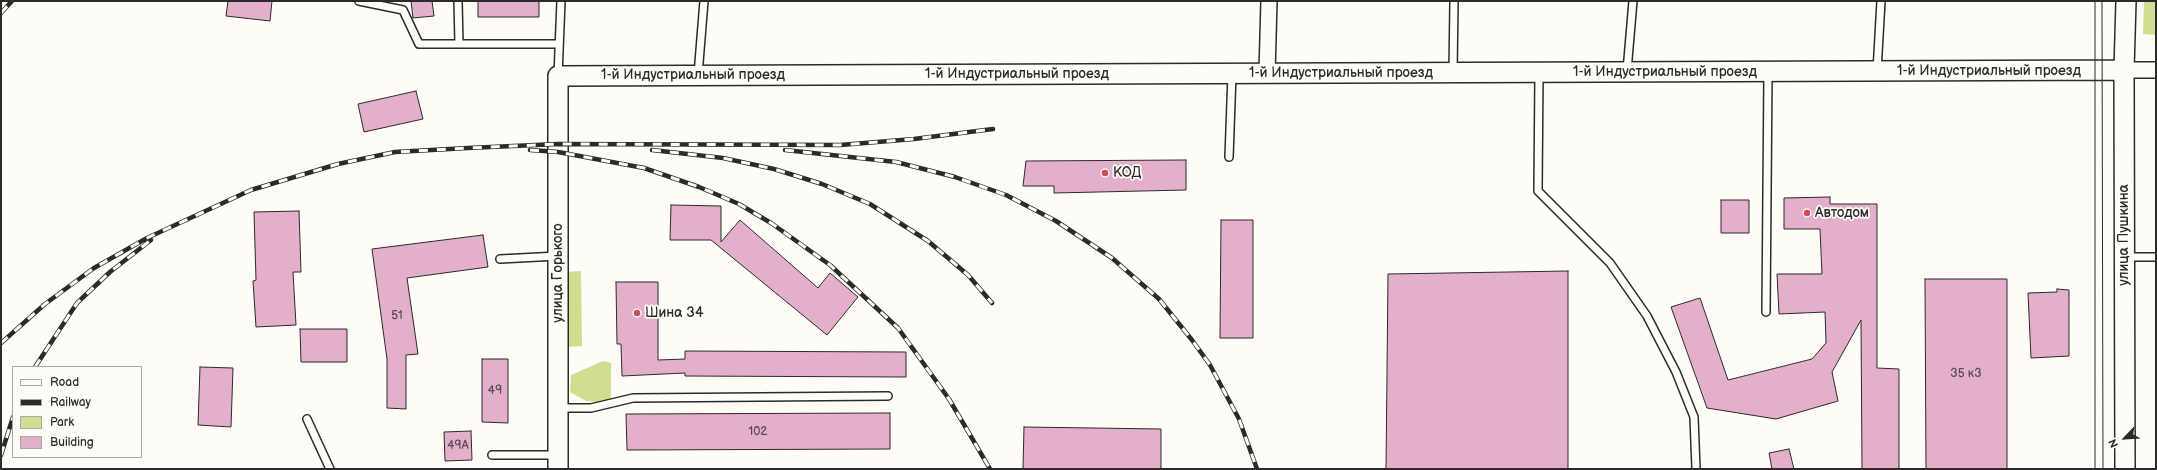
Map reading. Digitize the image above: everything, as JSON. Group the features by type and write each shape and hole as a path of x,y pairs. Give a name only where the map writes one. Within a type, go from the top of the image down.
{"street":[{"path":"1267,73 1269,1"},
{"name":"улица Пушкина","path":"2125,469 2124,70 2126,1"},
{"name":"1-й Индустриальный проезд","path":"558,76 2124,70"},
{"path":"2124,70 2156,70"},
{"name":"улица Горького","path":"558,76 558,462"}],"lane":[{"path":"359,1 403,10 419,44 559,44"},
{"path":"458,1 459,44"},
{"path":"558,76 561,1"},
{"path":"698,75 704,1"},
{"path":"1452,73 1454,1"},
{"path":"1627,72 1633,1"},
{"path":"1877,71 1881,1"},
{"path":"1766,312 1768,71"},
{"path":"1539,72 1538,191 1610,263 1647,316 1676,372 1694,418 1696,469"},
{"path":"1229,157 1232,73"},
{"path":"500,258 558,256"},
{"path":"2124,257 2156,257"},
{"path":"558,408 591,408 633,398 888,396"},
{"path":"307,419 330,469"},
{"path":"492,455 558,462"}],"green space":[{"path":"2144,1 2156,1 2156,35 2143,34"},
{"path":"581,271 582,346 565,347 564,272"},
{"path":"603,361 611,363 611,399 599,402 586,401 570,392 571,375"}],"building":[{"path":"228,1 272,1 270,21 226,16"},
{"path":"411,1 432,1 434,16 413,18"},
{"path":"478,1 539,1 539,17 478,17"},
{"path":"416,91 423,119 364,132 358,104"},
{"name":"КОД","path":"1186,160 1186,190 1054,193 1054,186 1023,186 1026,161"},
{"path":"1830,197 1830,204 1877,204 1877,368 1899,369 1899,469 1862,469 1861,320 1832,372 1838,401 1776,419 1707,408 1671,307 1700,298 1728,380 1812,359 1826,343 1825,312 1779,314 1777,274 1822,274 1820,229 1784,229 1784,198"},
{"path":"1721,200 1749,200 1749,233 1721,233"},
{"path":"671,205 721,206 721,242 740,220 818,288 830,273 858,297 827,335 711,240 670,240"},
{"path":"299,211 301,272 293,272 296,325 256,327 253,281 256,280 254,212"},
{"path":"1221,220 1253,220 1253,338 1220,338"},
{"path":"483,235 488,267 407,278 418,354 406,355 406,409 387,408 387,359 372,249"},
{"path":"1568,271 1568,469 1386,469 1388,274"},
{"path":"1925,279 2007,279 2007,469 1926,469"},
{"path":"616,282 658,282 658,360 685,359 685,351 906,352 906,377 685,376 685,373 622,376 621,344 617,344"},
{"path":"2057,289 2069,290 2069,356 2031,358 2028,293 2057,292"},
{"path":"300,329 347,329 347,362 301,362"},
{"path":"482,359 508,359 508,423 482,422"},
{"path":"200,367 233,368 231,427 198,425"},
{"path":"890,413 890,449 627,450 626,414"},
{"path":"1024,427 1161,429 1161,469 1023,469"},
{"path":"471,431 472,460 445,461 444,432"},
{"path":"1789,449 1794,469 1772,469 1769,453"}],"tram line":[{"path":"2095,1 2095,469"},
{"path":"2102,1 2103,469"}],"railway":[{"path":"1,13 12,1"},
{"path":"1,343 45,304 94,268 147,238 251,190 338,164 395,152 468,148 558,144 840,145 914,139 993,129"},
{"path":"530,150 558,152 644,168 699,187 739,204 771,223 830,265 898,328 949,399 990,469"},
{"path":"652,150 723,158 774,169 822,184 870,204 928,241 968,275 992,303"},
{"path":"785,150 896,162 955,177 1006,195 1056,221 1112,258 1159,299 1210,365 1239,419 1257,469"},
{"path":"36,366 77,303 110,272 151,240"},
{"path":"1,455 12,420"}],"place":[{"name":"КОД","path":"1105,173"},
{"name":"Автодом","path":"1807,213"},
{"name":"Шина 34","path":"637,313"}]}
